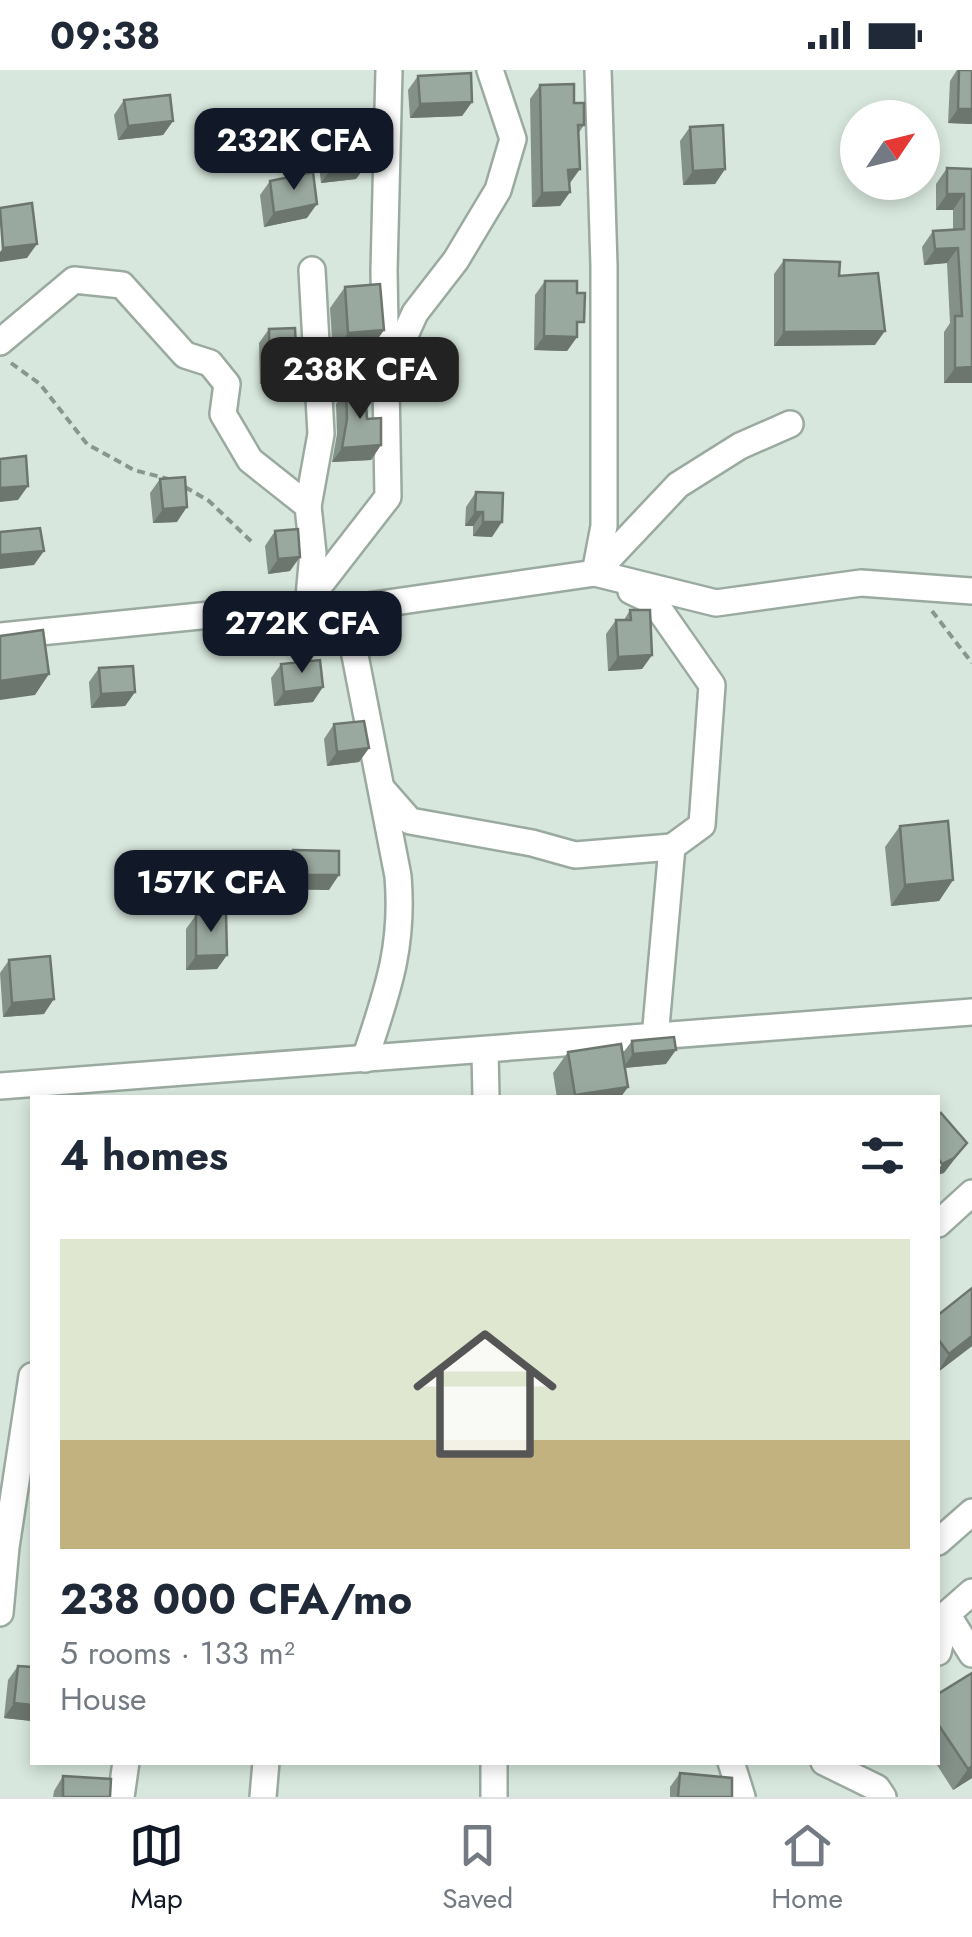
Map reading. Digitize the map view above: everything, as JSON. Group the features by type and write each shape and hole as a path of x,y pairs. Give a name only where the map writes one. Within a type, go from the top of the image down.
{"street":[{"path":"308,612 315,591 388,496 384,271 388,70"},
{"path":"387,375 415,313 456,260 498,190 513,139 490,70"},
{"path":"596,573 604,526 604,266 598,70"},
{"path":"308,612 313,552 308,506 321,434 312,270"},
{"path":"0,342 74,280 122,286 186,355 210,363 227,384 224,414 250,460 308,506"},
{"path":"596,573 678,485 740,446 790,424"},
{"path":"379,785 410,821 532,843 575,855 672,846 702,825 712,684 654,602 596,573"},
{"path":"0,636 230,613 346,609 596,573 716,603 860,583 972,591"},
{"path":"346,609 398,876 401,915 394,974 365,1059"},
{"path":"655,1038 672,846"},
{"path":"0,1086 55,1090 193,1085 365,1059 972,1012"},
{"path":"485,1050 486,1095"},
{"path":"940,1222 972,1194"},
{"path":"0,1613 30,1389"},
{"path":"940,1540 972,1512"},
{"path":"940,1644 947,1614 972,1592"},
{"path":"947,1614 972,1654"},
{"path":"121,1797 126,1765"},
{"path":"263,1797 266,1765"},
{"path":"494,1765 494,1797"},
{"path":"732,1765 742,1797"},
{"path":"832,1765 879,1783"}],"path":[{"path":"0,355 40,384 87,444 134,470 165,476 209,501 254,544"},
{"path":"915,586 972,663"}],"building":[{"path":"959,70 972,70 972,109 958,109"},
{"path":"471,73 472,102 420,104 418,76"},
{"path":"574,84 574,103 584,103 584,125 578,125 580,169 568,170 570,192 542,193 540,85"},
{"path":"170,95 173,121 128,126 124,100"},
{"path":"723,125 725,169 693,171 690,127"},
{"path":"364,138 366,165 331,169 328,142"},
{"path":"947,168 972,169 972,367 955,368 955,316 962,316 958,248 935,249 933,231 964,229 964,194 947,194"},
{"path":"313,172 317,204 274,213 270,181"},
{"path":"32,203 37,244 3,248 0,208"},
{"path":"784,260 840,262 839,276 878,273 885,331 784,332"},
{"path":"545,281 577,281 577,293 585,293 584,322 577,322 577,337 544,336"},
{"path":"380,284 384,330 348,333 345,287"},
{"path":"295,328 297,369 270,370 269,329"},
{"path":"365,388 367,419 381,418 381,445 342,448 346,390"},
{"path":"26,456 28,486 0,488 0,459"},
{"path":"185,477 187,507 163,509 160,479"},
{"path":"476,492 503,493 502,522 483,522 483,512 475,512"},
{"path":"40,528 44,551 0,555 0,532"},
{"path":"298,529 300,557 278,559 275,531"},
{"path":"630,610 650,610 652,655 618,657 616,620 631,620"},
{"path":"43,630 49,674 0,681 0,636"},
{"path":"320,660 323,687 284,692 281,664"},
{"path":"133,666 135,692 101,694 99,668"},
{"path":"364,721 369,748 337,752 334,724"},
{"path":"948,821 953,880 905,885 900,826"},
{"path":"293,850 339,851 339,875 292,875"},
{"path":"226,913 227,955 196,956 196,915"},
{"path":"50,956 54,999 12,1003 9,960"},
{"path":"674,1037 676,1050 633,1054 632,1041"},
{"path":"621,1044 628,1087 575,1095 568,1052"},
{"path":"940,1114 967,1143 954,1158 942,1164 940,1161"},
{"path":"972,1288 972,1336 949,1354 940,1342 940,1313"},
{"path":"18,1666 30,1667 30,1705 14,1703"},
{"path":"972,1673 972,1766 968,1769 940,1727 940,1693"},
{"path":"680,1773 732,1778 732,1797 678,1797"},
{"path":"63,1776 111,1779 110,1797 63,1797"}]}
